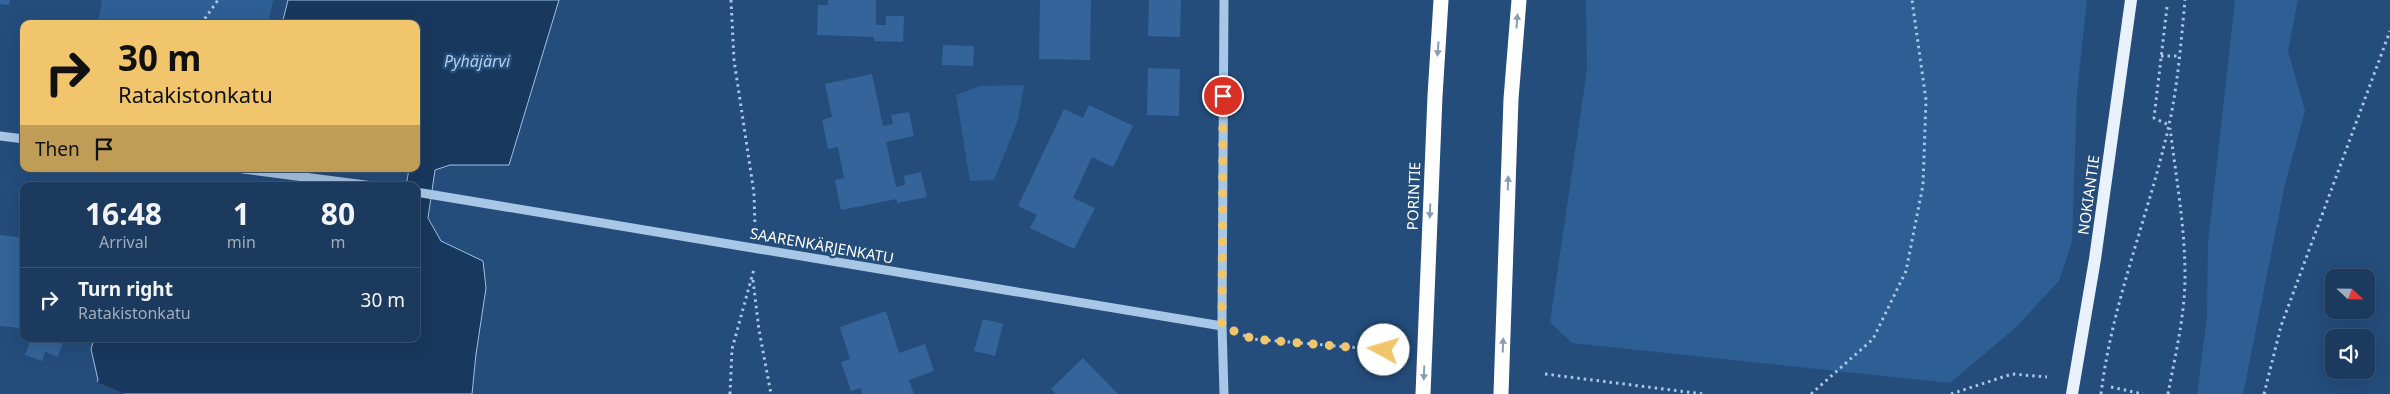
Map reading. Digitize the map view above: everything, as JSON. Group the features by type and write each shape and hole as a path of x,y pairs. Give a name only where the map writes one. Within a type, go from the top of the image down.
{"highway":[{"name":"PORINTIE","path":"1423,394 1435,96 1441,0"},
{"path":"1501,394 1512,99 1519,0"}],"main road":[{"name":"NOKIANTIE","path":"2072,394 2095,259 2131,0"}],"street":[{"path":"1224,0 1222,326 1224,394"},
{"path":"0,136 20,138"},
{"path":"266,172 342,182"},
{"name":"SAARENKÄRJENKATU","path":"420,193 756,247 1222,326"}],"path":[{"path":"204,20 218,4 218,0"},
{"path":"730,394 732,349 752,276 756,247 754,193 734,60 731,0"},
{"path":"1811,394 1873,340 1906,271 1923,185 1926,100 1912,0"},
{"path":"2101,394 2106,351 2169,124 2180,56 2185,0"},
{"path":"2167,7 2154,118 2169,124"},
{"path":"2264,394 2281,326 2390,31"},
{"path":"2161,56 2180,56"},
{"path":"2168,394 2178,340 2185,278 2182,221 2169,124"},
{"path":"752,276 759,330 771,394"},
{"path":"1222,326 1253,339 1384,350"},
{"path":"1545,374 1703,394"},
{"path":"1951,394 2012,374 2047,377"},
{"path":"2111,387 2143,394"}],"shaded area":[{"path":"102,0 273,0 269,20 99,20"},
{"path":"1586,0 2087,0 2077,92 2072,242 2059,281 2015,328 1950,383 1572,343 1550,322 1587,70"},
{"path":"2235,0 2298,0 2288,51 2305,111 2285,184 2243,394 2197,394 2207,317 2208,242"},
{"path":"1024,85 1018,120 994,180 970,181 956,95 980,86"}],"water":[{"name":"Pyhäjärvi","path":"288,0 559,0 509,165 450,165 435,170 428,218 441,241 483,261 486,288 472,394 95,394 93,392 98,380 91,349 93,342 420,342 420,182 407,182 408,172 420,172 420,20 283,20"}],"pier":[{"path":"95,381 125,394 91,394"}],"building":[{"path":"0,0 10,0 9,5 0,4"},
{"path":"828,0 876,0 876,25 886,25 886,16 904,16 903,42 874,41 874,37 817,35 818,5 828,5"},
{"path":"1040,0 1091,0 1090,60 1039,59"},
{"path":"1149,0 1181,0 1180,37 1148,36"},
{"path":"943,45 974,46 973,66 942,65"},
{"path":"1148,68 1180,69 1179,116 1147,115"},
{"path":"872,74 883,126 893,124 891,115 909,112 914,136 886,142 896,187 905,185 904,176 921,172 927,197 897,203 897,199 841,210 835,180 844,178 838,147 828,149 822,120 832,117 825,84"},
{"path":"1089,105 1133,126 1113,167 1092,157 1073,198 1095,208 1074,249 1030,228 1037,215 1018,206 1064,109 1083,118"},
{"path":"0,235 20,238 20,321 19,328 0,326"},
{"path":"886,311 899,353 925,344 934,371 909,380 914,394 862,394 861,388 851,391 841,362 850,359 840,327"},
{"path":"983,319 1003,324 995,356 974,351"},
{"path":"30,342 63,342 58,357 45,352 42,361 25,355"},
{"path":"1083,358 1118,394 1056,394 1051,389"}],"route":[{"path":"1223,96 1222,326 1253,339 1307,342 1384,350"}]}
